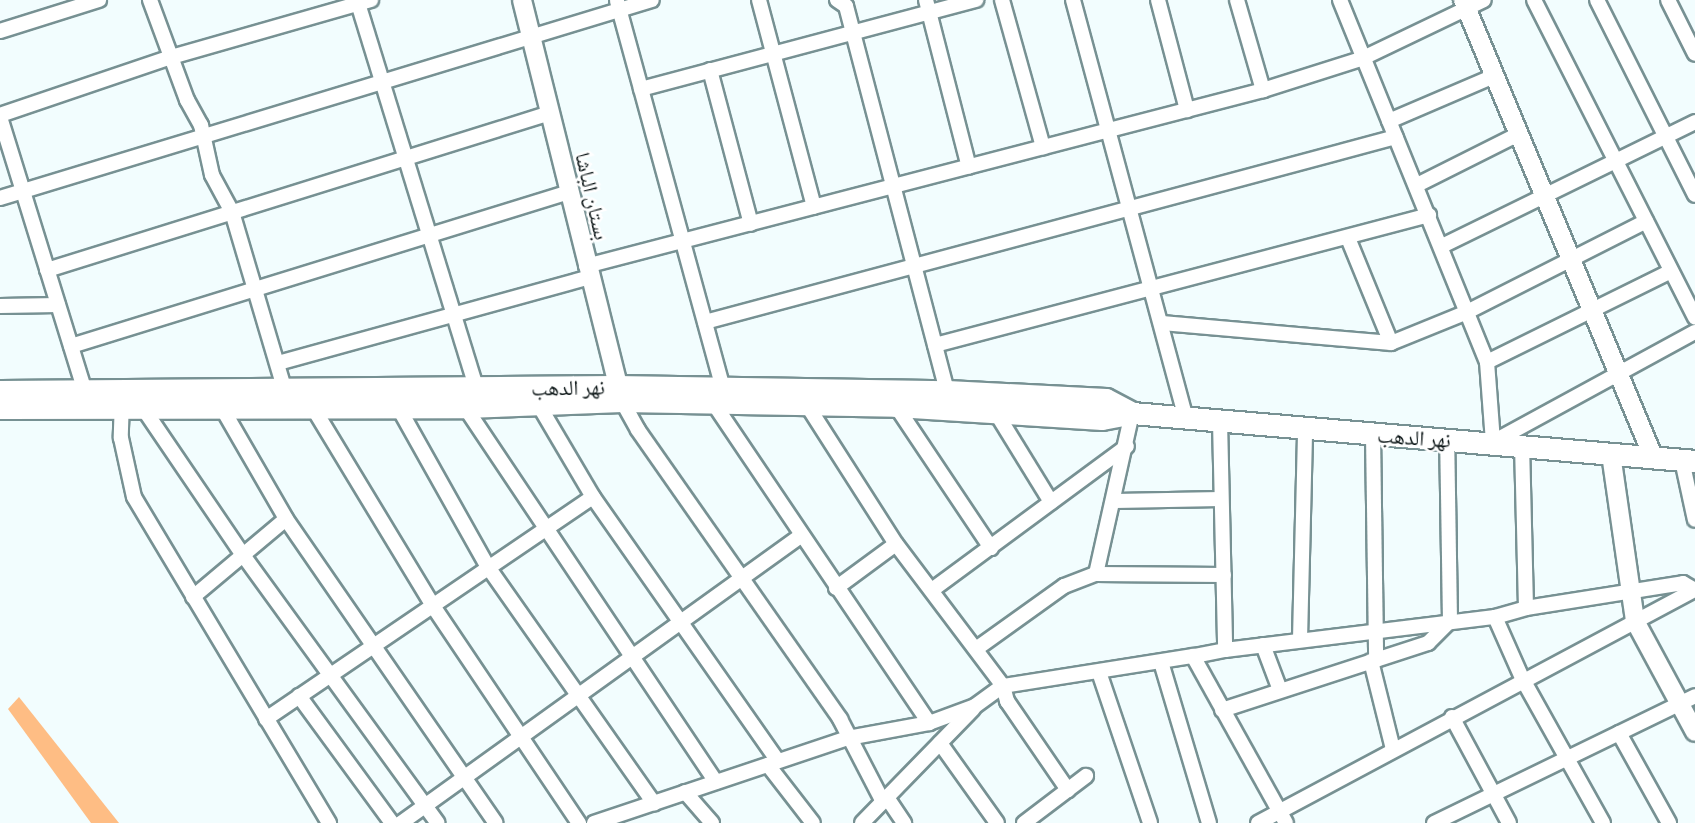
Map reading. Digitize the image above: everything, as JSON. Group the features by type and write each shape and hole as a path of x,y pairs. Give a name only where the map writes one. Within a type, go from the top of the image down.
{"main road":[{"name":"نهر الدهب","path":"0,408 284,387 475,388 718,396 947,391 1106,400 1132,413"},
{"name":"نهر الدهب","path":"0,391 85,391 122,399 143,408 397,405 465,407 619,393"},
{"name":"نهر الدهب","path":"718,396 807,405 995,411 1102,419 1132,413 1689,460"}],"street":[{"path":"0,31 99,0"},
{"path":"150,0 201,125 200,136 212,175 232,212 284,387"},
{"name":"بستان الباشا","path":"522,0 619,393"},
{"path":"0,198 530,34 618,4 653,0"},
{"path":"759,0 814,207"},
{"path":"641,89 853,33 927,6 976,0"},
{"path":"1002,0 1043,148"},
{"path":"1073,0 1186,418"},
{"path":"1158,0 1187,110"},
{"path":"1237,0 1263,90"},
{"path":"1340,0 1361,59 1417,185 1465,313 1487,362 1493,442 1695,332"},
{"path":"278,363 751,223 1263,90 1361,59 1464,4 1484,0"},
{"path":"1534,0 1695,317"},
{"path":"1597,0 1695,195"},
{"path":"1668,0 1695,54"},
{"path":"85,391 0,116 171,57 362,1 381,80 475,388"},
{"path":"844,2 947,391"},
{"path":"618,4 705,322 718,396 800,536 929,723"},
{"path":"1464,4 1542,198 1653,457"},
{"path":"927,6 969,167"},
{"path":"710,71 751,223"},
{"path":"1389,121 1494,76"},
{"path":"47,270 550,113"},
{"path":"1442,246 1615,164 1695,122"},
{"path":"1417,185 1517,135"},
{"path":"705,322 1396,137"},
{"path":"71,346 569,192"},
{"path":"935,345 1429,215"},
{"path":"1161,323 1391,343 1465,313 1646,221"},
{"path":"1348,238 1391,343"},
{"path":"1487,362 1671,271"},
{"path":"0,306 58,305"},
{"path":"619,393 741,579 840,719 848,738 886,801 904,823"},
{"path":"122,399 121,438 134,496 329,823"},
{"path":"537,402 593,497 681,620 813,823"},
{"path":"397,405 488,567 581,695 654,803"},
{"path":"807,405 896,544 1003,686 1007,701 1068,790"},
{"path":"312,406 433,606 523,735 579,823"},
{"path":"465,407 716,782"},
{"path":"896,407 991,548"},
{"path":"143,408 243,555 438,823"},
{"path":"222,408 286,519 496,823"},
{"path":"995,411 1051,502"},
{"path":"1096,574 1115,501 1132,413"},
{"path":"1220,421 1225,650"},
{"path":"1300,639 1305,428"},
{"path":"1373,433 1374,661 1392,749"},
{"path":"1222,710 1428,643 1450,621 1447,439"},
{"path":"1522,444 1526,608"},
{"path":"932,590 1127,446"},
{"path":"1611,454 1634,621 1687,700 1695,733"},
{"path":"1689,460 1695,520"},
{"path":"266,719 593,497"},
{"path":"1115,501 1222,499"},
{"path":"193,597 286,519"},
{"path":"401,823 800,536"},
{"path":"836,588 896,544"},
{"path":"976,649 1064,586 1096,574 1224,575"},
{"path":"862,823 975,706 1003,686 1300,639 1495,617 1526,608 1683,583 1695,590 1522,678 1392,749 1283,817 1258,823"},
{"path":"1495,617 1522,678 1602,823"},
{"path":"1263,645 1280,690"},
{"path":"1193,656 1283,817"},
{"path":"1161,663 1209,823"},
{"path":"1098,672 1150,823"},
{"path":"299,696 392,823"},
{"path":"1434,823 1491,792 1687,700"},
{"path":"594,823 626,818 654,803 848,738 929,723 975,706"},
{"path":"1452,717 1510,823"},
{"path":"1619,733 1669,823"},
{"path":"940,743 997,823"},
{"path":"1024,823 1086,776"},
{"path":"685,792 712,823"}],"shaded area":[{"path":"19,697 119,823 91,823 8,709"}]}
